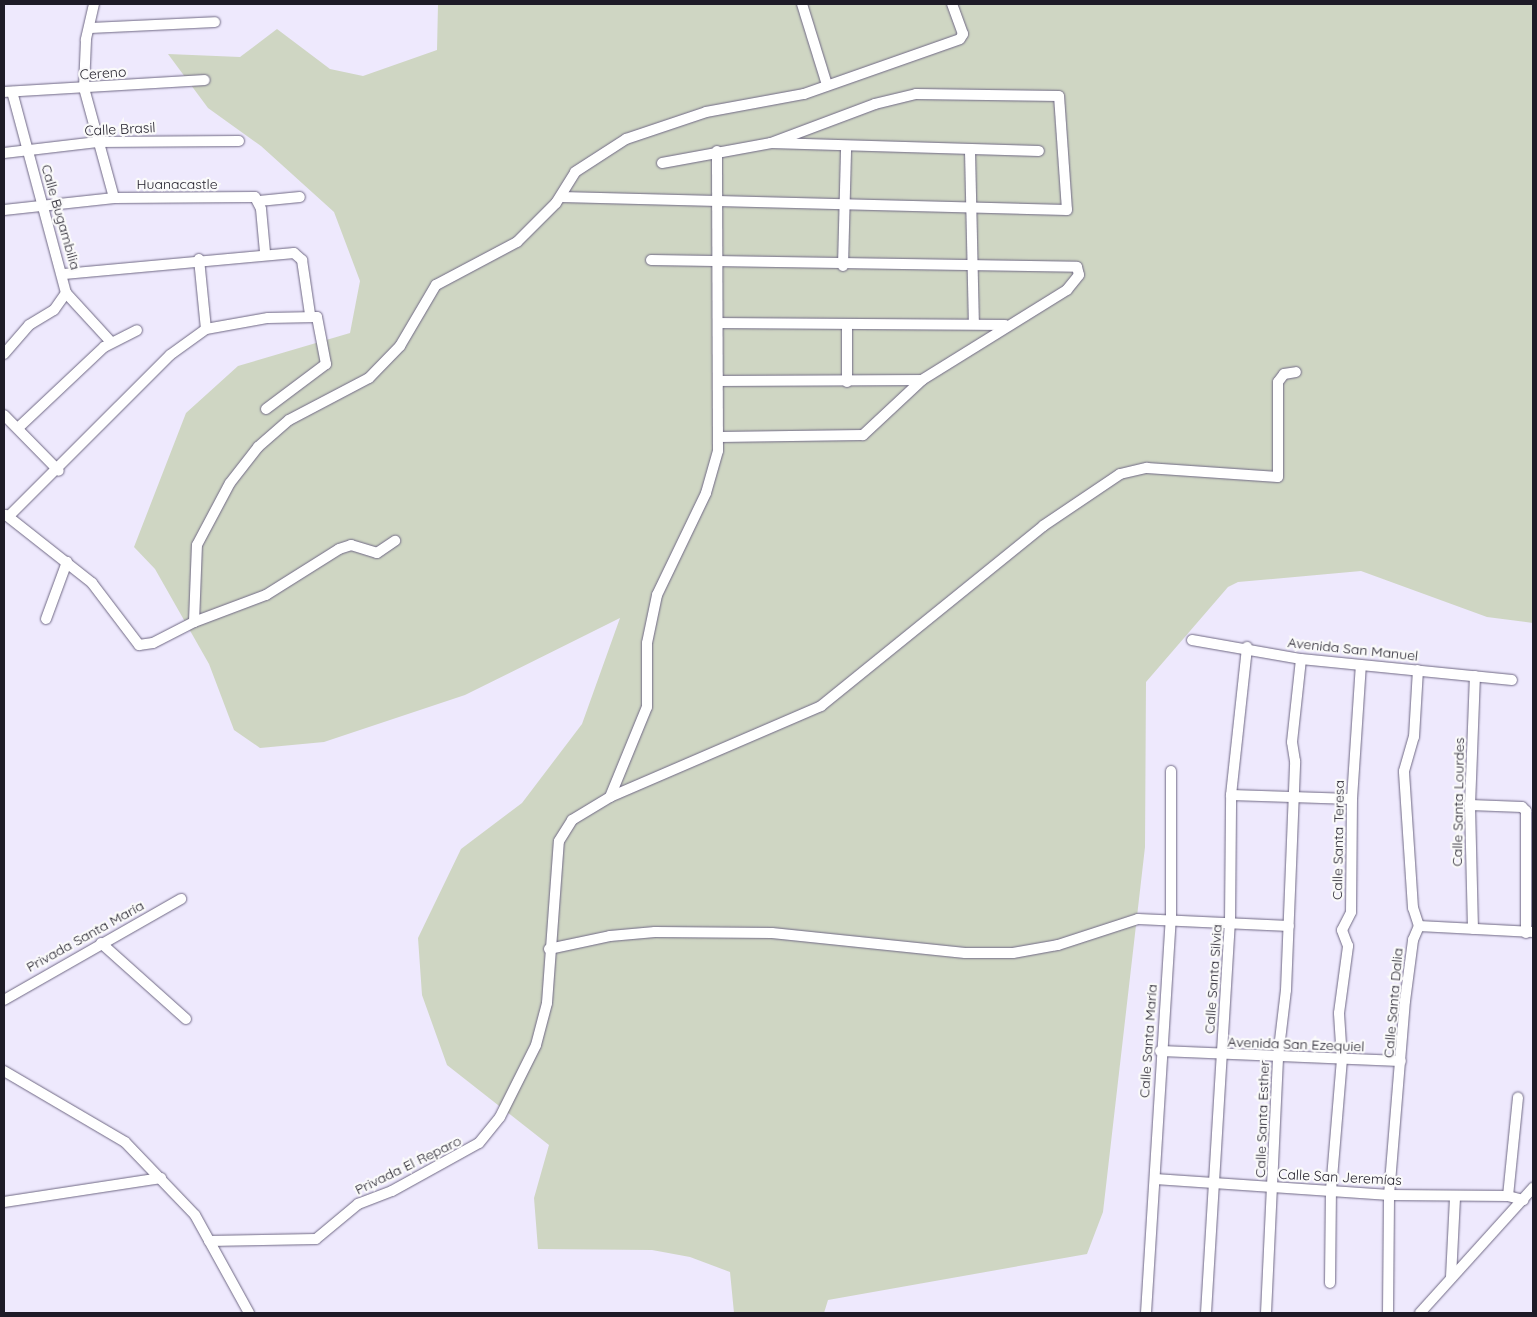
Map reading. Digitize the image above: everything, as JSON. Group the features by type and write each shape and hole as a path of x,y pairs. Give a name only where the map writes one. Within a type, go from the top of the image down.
{"street":[{"path":"94,4 84,88 97,142 114,198"},
{"path":"802,4 827,85"},
{"path":"194,622 197,545 230,483 270,435 294,417 369,378 400,346 436,285 509,248 561,197 582,166 636,134 827,85 960,39 963,34 952,4"},
{"path":"90,28 215,22"},
{"name":"Cereno","path":"8,92 205,80"},
{"name":"Calle Bugambilia","path":"8,92 28,151 43,208 64,274 66,293"},
{"path":"561,197 719,204 972,210 1067,210 1059,96 916,94 874,104 771,143"},
{"name":"Calle Brasil","path":"4,153 97,142 238,140"},
{"path":"662,163 717,151 771,143 846,148 1039,151"},
{"path":"843,266 846,148"},
{"path":"610,797 647,707 647,643 656,595 706,493 719,437 719,204 717,151"},
{"path":"970,151 974,324"},
{"path":"265,252 260,202 300,196"},
{"name":"Huanacastle","path":"4,210 43,208 114,198 255,197 260,202"},
{"path":"64,274 265,252 300,255 310,314"},
{"path":"199,259 206,328"},
{"path":"651,260 718,264 1077,267 1079,275 1067,290 1006,325 922,380 863,435 719,437"},
{"path":"4,354 29,325 54,310 66,293 111,342"},
{"path":"266,409 326,364 320,321 310,314 223,322 206,328 170,355 59,471 7,515 98,589 137,644 153,643 194,622 266,595 339,549 351,545 377,553 395,541"},
{"path":"719,323 1006,325"},
{"path":"847,324 847,382"},
{"path":"18,428 111,342 137,330"},
{"name":"Privada El Reparo","path":"209,1241 316,1238 358,1204 469,1152 500,1117 536,1045 547,1003 549,949 559,841 572,820 610,797 821,706 1043,526 1120,474 1146,468 1278,477 1278,382 1284,374 1296,372"},
{"path":"720,381 847,382 922,380"},
{"path":"4,415 59,471"},
{"path":"46,620 67,562"},
{"name":"Avenida San Manuel","path":"1192,640 1247,647 1301,659 1512,680"},
{"name":"Calle Santa Silvia","path":"1206,1313 1230,922 1231,795 1247,647"},
{"name":"Calle Santa Esther","path":"1266,1313 1278,1056 1289,926 1292,742 1301,659"},
{"name":"Calle Santa Teresa","path":"1330,1283 1331,1190 1342,1060 1339,1013 1348,946 1342,930 1350,912 1352,799 1361,665"},
{"path":"1418,670 1414,737 1404,771 1413,908 1419,926 1530,932 1526,811 1522,807 1470,805"},
{"name":"Calle Santa Lourdes","path":"1473,928 1470,805 1475,676"},
{"name":"Calle Santa María","path":"1146,1313 1155,1179 1160,1051 1171,919 1171,771"},
{"path":"1231,795 1352,799"},
{"name":"Privada Santa María","path":"4,1000 101,943 181,900"},
{"path":"549,949 610,936 772,933 965,953 1013,952 1058,945 1138,919 1171,919 1289,926"},
{"name":"Calle Santa Dalia","path":"1388,1313 1389,1195 1413,940 1419,926"},
{"path":"101,943 186,1020"},
{"name":"Avenida San Ezequiel","path":"1160,1051 1401,1061"},
{"path":"4,1071 125,1142 195,1215 249,1313"},
{"path":"1508,1196 1518,1098"},
{"path":"4,1202 161,1178"},
{"name":"Calle San Jeremías","path":"1155,1179 1389,1195 1508,1196 1523,1200"},
{"path":"1420,1313 1533,1188"},
{"path":"1451,1277 1455,1197"}],"green space":[{"path":"438,4 1533,4 1533,623 1487,617 1361,571 1238,582 1228,587 1146,682 1145,847 1103,1212 1087,1254 828,1300 824,1313 734,1313 730,1272 690,1257 652,1250 538,1249 534,1198 549,1145 447,1065 422,995 418,938 461,849 522,803 582,724 620,618 465,695 324,742 260,748 234,730 209,664 155,569 134,547 186,413 238,366 350,333 360,281 334,212 261,146 208,108 168,54 240,57 277,29 330,69 363,76 437,50"}]}
